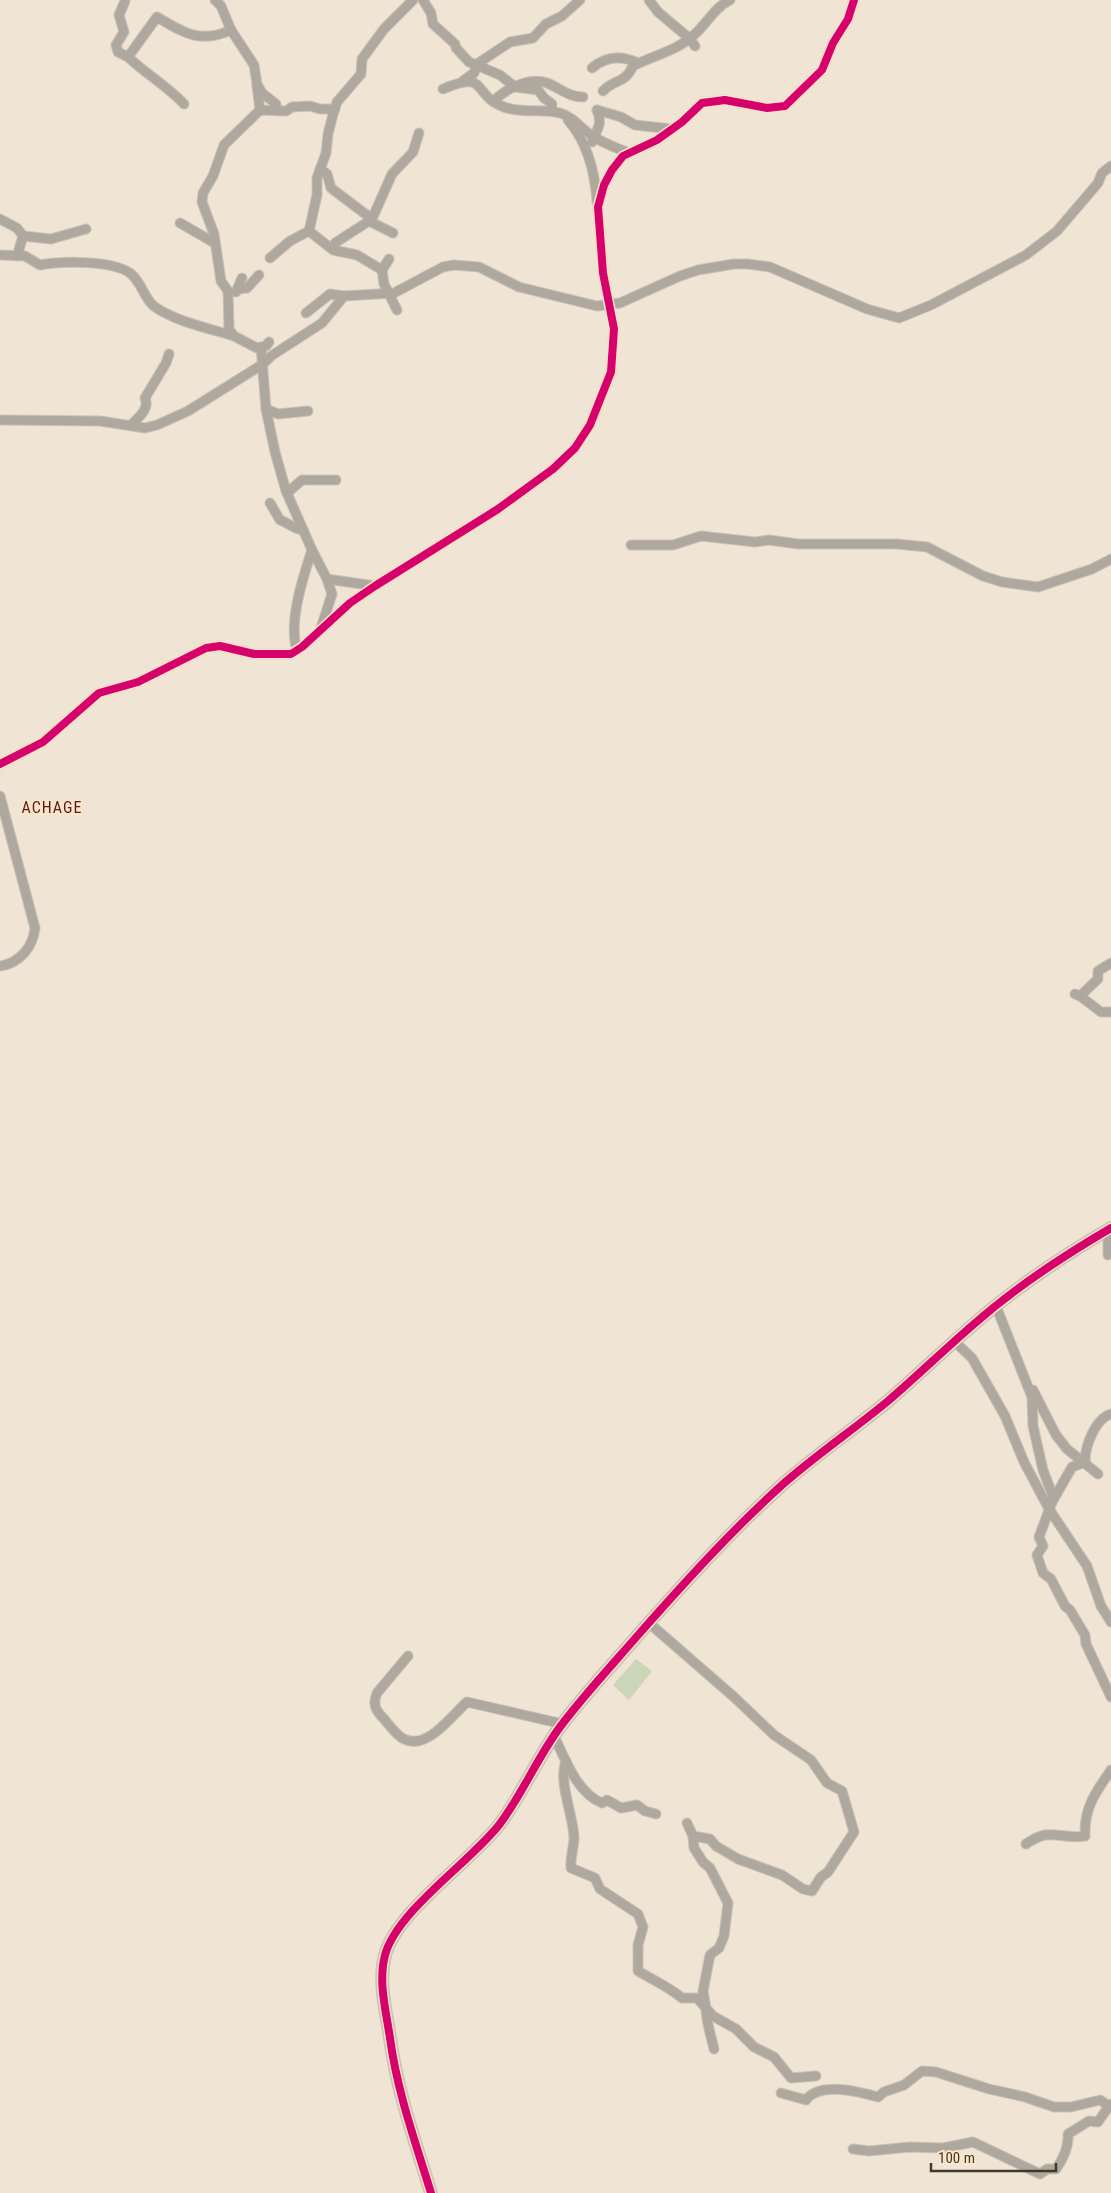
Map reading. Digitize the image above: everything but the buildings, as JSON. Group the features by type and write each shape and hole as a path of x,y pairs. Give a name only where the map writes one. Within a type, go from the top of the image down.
{"street":[{"path":"216,0 221,6 231,30 254,65 260,110"},
{"path":"270,258 290,241 309,231 318,195 317,178 337,102 361,74 362,59 384,29 412,0"},
{"path":"424,0 431,13 433,24 455,44 456,48 469,62 500,75 515,87 538,90 552,104 551,111"},
{"path":"443,89 462,81 474,73 477,64 510,42 533,38 546,24 562,16 580,0"},
{"path":"649,0 658,12 692,42"},
{"path":"603,91 608,85 623,81 633,66 638,63 666,54 692,42 696,33 710,15 730,0"},
{"path":"598,207 610,175 617,163 629,153 656,140 672,129 697,107 709,101 725,100 767,108 786,106 822,70 833,43 848,19 854,0"},
{"path":"125,1 119,15 124,32 116,45 118,52 128,57 154,81 170,90 184,104"},
{"path":"128,57 157,17 180,31 206,38 231,30"},
{"path":"592,68 603,59 610,57 631,59 638,63"},
{"path":"462,81 471,81 476,84 504,108 551,111 563,114 579,124 594,137 629,153"},
{"path":"494,101 502,91 535,81 546,83 572,97 583,97"},
{"path":"257,84 262,92 276,104 276,110"},
{"path":"234,336 229,329 228,322 230,300 228,291 221,281 213,242 214,234 202,202 203,193 213,176 224,145 260,110 286,111 292,107 310,106 320,109 335,109"},
{"path":"588,154 594,137 600,128 601,119 597,110 621,117 635,125 672,129"},
{"path":"0,764 43,742 99,693 138,682 201,650 220,646 230,650 274,655 291,654 375,586 498,509 553,469 575,448 597,411 611,372 614,339 611,304 603,273 598,207 588,154 584,143 563,114"},
{"path":"335,243 370,220 392,174 413,152 419,133"},
{"path":"306,313 322,299 341,299 394,293 443,267 466,266 487,270 519,288 590,305 620,303 698,270 734,264 748,264 770,267 867,309 899,318 932,305 1026,256 1057,231 1098,183 1102,173 1111,166"},
{"path":"320,169 327,174 331,188 370,220 393,233"},
{"path":"0,219 17,228 23,236 51,239 86,229"},
{"path":"180,223 213,242"},
{"path":"309,231 333,250 357,255 382,270"},
{"path":"17,256 23,236"},
{"path":"0,255 25,256 40,265 54,262 90,264 109,266 130,273 142,286 152,306 168,314 234,336 257,348 265,344 263,364 266,409 287,493 327,579 332,594 320,631"},
{"path":"389,259 382,270 384,284 397,310"},
{"path":"238,289 247,288 259,275"},
{"path":"230,300 238,289 242,278"},
{"path":"0,420 100,420 145,428 175,418 263,364 271,356 322,323 341,299"},
{"path":"131,425 144,410 147,402 145,398 169,354"},
{"path":"266,409 278,414 308,411"},
{"path":"287,493 302,480 336,480"},
{"path":"270,503 280,520 288,522 294,529 303,530"},
{"path":"631,545 673,545 701,536 755,542 769,540 798,544 926,547 983,576 1002,582 1038,587 1092,569 1111,559"},
{"path":"297,650 294,641 296,609 301,582 312,550"},
{"path":"327,579 375,586"},
{"path":"0,796 34,928 31,942 26,952 15,960 0,966"},
{"path":"1111,963 1098,971 1098,979 1077,995 1101,1012 1111,1012"},
{"path":"1108,1255 1110,1228"},
{"path":"431,2193 409,2128 392,2064 384,2007 383,1970 386,1952 398,1928 417,1906 478,1849 498,1826 563,1724 717,1547 780,1487 888,1401 996,1306 1026,1282 1110,1228"},
{"path":"996,1306 1032,1397 1033,1426 1043,1470 1052,1494 1050,1506"},
{"path":"954,1342 972,1358 1005,1416 1024,1462 1087,1566 1101,1606 1111,1622"},
{"path":"1022,1370 1044,1408 1046,1419 1056,1435 1067,1449 1098,1474"},
{"path":"1085,1462 1088,1440 1104,1416 1111,1414"},
{"path":"1085,1462 1072,1467 1050,1506 1039,1537 1043,1546 1037,1555 1043,1574 1051,1579 1065,1606 1070,1610 1085,1635 1086,1644 1111,1697"},
{"path":"649,1623 732,1695 774,1735 811,1760 827,1782 842,1791 854,1832 828,1872 820,1877 812,1891 803,1889 782,1875 738,1859 716,1846 710,1839 693,1836"},
{"path":"408,1656 377,1693 374,1700 376,1711 404,1739 418,1742 428,1738 467,1702 563,1724"},
{"path":"554,1736 566,1761 589,1798 602,1803 607,1800 621,1808 637,1805 645,1811 656,1814"},
{"path":"566,1761 563,1770 564,1781 574,1840 570,1855 571,1868 595,1878 600,1888 638,1914 643,1927 638,1945 638,1971 658,1984 672,1989 682,1998 697,1998 713,2016 736,2029 754,2047 774,2057 791,2078"},
{"path":"1026,1844 1042,1834 1055,1834 1069,1838 1085,1836 1085,1817 1096,1792 1111,1770"},
{"path":"687,1823 693,1836 694,1848 703,1862 710,1868 728,1903 724,1936 719,1948 710,1955 703,1991 706,2020 710,2026 714,2050"},
{"path":"791,2078 787,2089 780,2094 806,2100 810,2094 820,2091 852,2090 878,2098 884,2092 904,2085 922,2071 936,2072 989,2090 1025,2097 1054,2107 1070,2107 1100,2100 1110,2105 1098,2122 1089,2122 1068,2134 1064,2157 1056,2169 1047,2169 1040,2174 972,2142 943,2148 910,2147 869,2151 853,2149"},
{"path":"791,2078 816,2076"}],"green space":[{"path":"636,1659 652,1671 629,1700 613,1685"}],"cycle path":[{"path":"0,764 43,742 99,693 138,682 206,648 220,646 254,654 291,654 302,647 350,603 498,509 553,469 575,448 590,425 611,372 614,329 603,273 598,207 604,185 612,170 623,156 657,140 682,122 702,103 725,100 767,108 785,106 822,70 833,43 848,19 854,0"},
{"path":"431,2193 397,2077 383,1996 383,1965 392,1938 418,1905 486,1840 499,1825 544,1751 569,1715 674,1595 745,1520 782,1485 888,1401 1006,1297 1111,1228"}],"district":[{"name":"ACHAGE","path":"52,807"}]}
